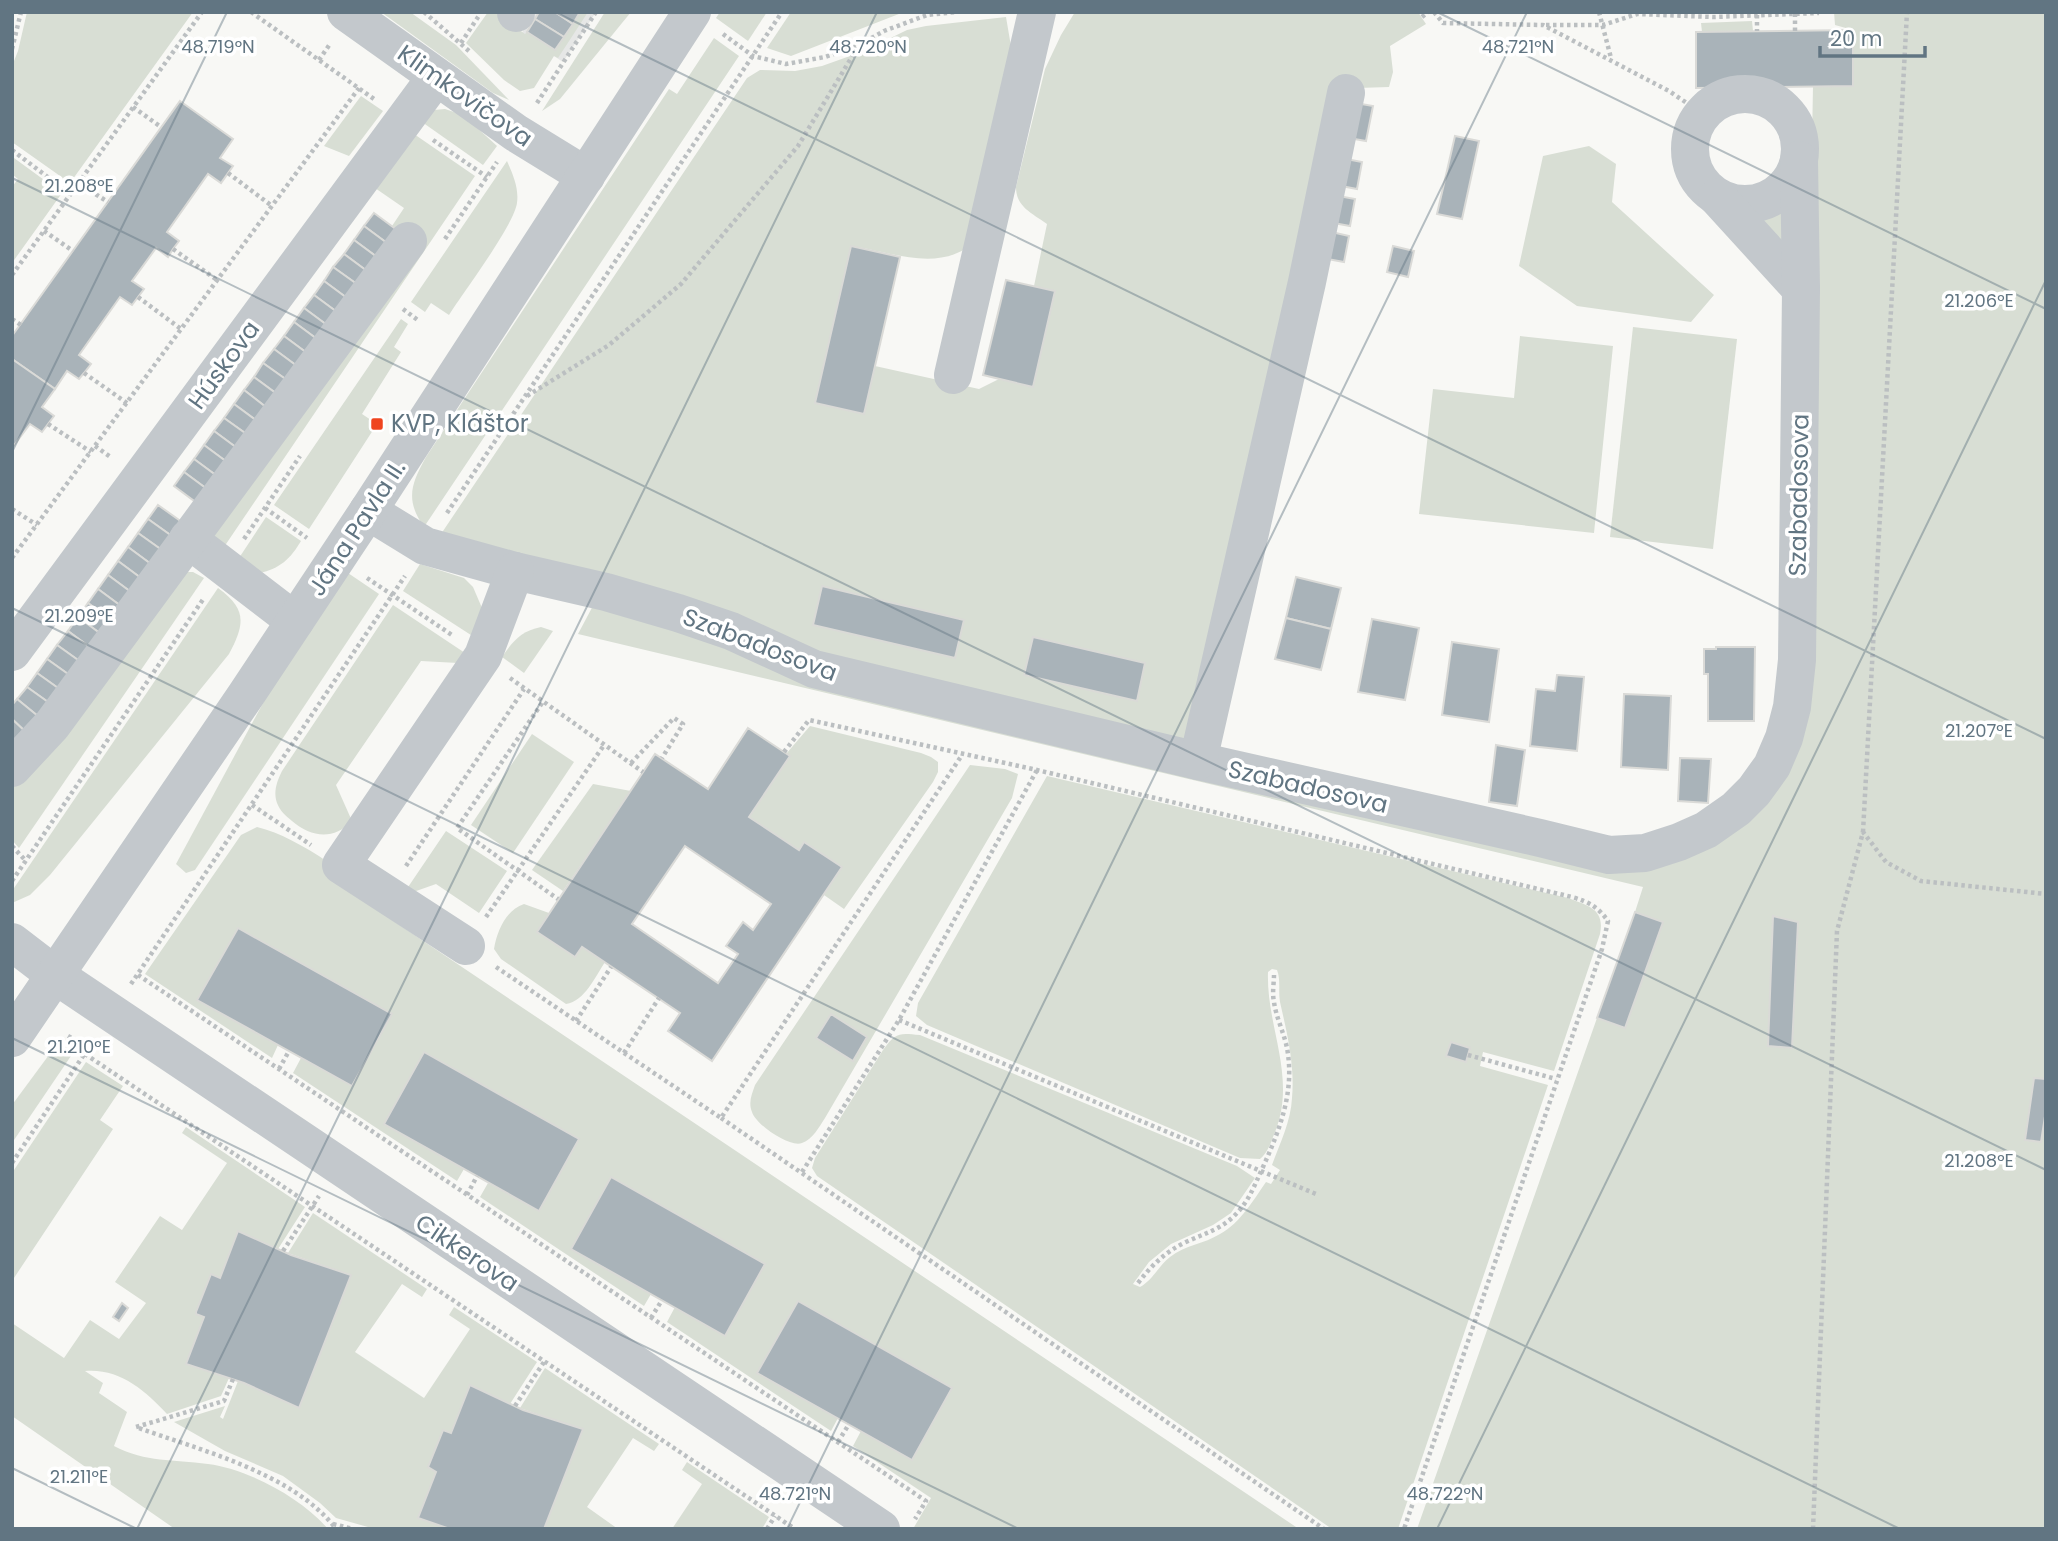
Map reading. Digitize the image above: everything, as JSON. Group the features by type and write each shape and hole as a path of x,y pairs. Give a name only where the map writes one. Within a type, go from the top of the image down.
{"street":[{"name":"Klimkovičova","path":"346,12 516,133 586,176"},
{"name":"Jána Pavla II.","path":"12,1038 369,512 692,12"},
{"path":"953,375 1037,12"},
{"name":"Húskova","path":"12,652 436,77"},
{"path":"1198,761 1307,282 1346,93"},
{"path":"1717,197 1733,203 1750,204 1767,200 1782,190 1793,177 1799,160 1799,142 1794,124 1783,110 1769,99 1751,94 1733,95 1716,102 1694,127 1690,159 1695,174 1704,187 1717,197 1801,289"},
{"name":"Szabadosova","path":"369,512 425,546 606,592 678,614 731,631 814,669 1198,761 1609,855 1645,853 1706,830 1736,809 1754,791 1772,766 1784,738 1792,707 1797,660 1801,289 1799,160"},
{"path":"12,768 52,725 188,540 426,242"},
{"path":"188,540 295,621"},
{"path":"466,946 341,865 482,656 515,571"},
{"name":"Cikkerova","path":"12,943 55,975 881,1529"}],"path":[{"path":"12,49 21,12"},
{"path":"12,275 202,12"},
{"path":"12,558 359,88 251,12"},
{"path":"461,43 481,12"},
{"path":"426,242 516,133 596,12"},
{"path":"12,1163 782,12"},
{"path":"753,56 786,64 825,57 859,45 906,22 927,15 956,12"},
{"path":"1422,17 1428,12"},
{"path":"1434,12 1443,23 1543,25 1603,25 1637,14 1819,13"},
{"path":"1599,12 1611,58"},
{"path":"1813,1529 1837,931 1863,832 1907,12"},
{"path":"1795,13 1795,31"},
{"path":"1756,15 1757,31"},
{"path":"1543,25 1611,58 1703,114"},
{"path":"524,399 610,345 681,284 797,146 859,45"},
{"path":"133,107 161,127"},
{"path":"12,150 70,194"},
{"path":"228,173 272,206"},
{"path":"78,183 108,202"},
{"path":"44,231 73,250"},
{"path":"173,249 217,280"},
{"path":"138,297 181,329"},
{"path":"400,307 419,321"},
{"path":"12,319 21,325"},
{"path":"84,373 127,403"},
{"path":"48,424 91,452"},
{"path":"12,881 302,453"},
{"path":"265,508 482,656 542,703 643,772"},
{"path":"12,509 37,525"},
{"path":"386,894 524,689"},
{"path":"542,703 457,828 558,900"},
{"path":"631,763 674,718 682,724 662,758"},
{"path":"784,752 809,720 1037,770 1587,901 1599,909 1608,921 1602,949 1404,1529"},
{"path":"604,745 466,946 1324,1529"},
{"path":"721,1118 962,755"},
{"path":"802,1172 899,1020 1037,770"},
{"path":"252,805 341,865"},
{"path":"1863,832 1885,862 1921,881 2046,894"},
{"path":"12,846 26,861"},
{"path":"576,1021 611,967"},
{"path":"138,975 926,1501 909,1529"},
{"path":"1138,1283 1154,1263 1169,1251 1212,1232 1231,1219 1245,1205 1256,1188 1280,1131 1287,1095 1287,1049 1273,1002 1274,975"},
{"path":"624,1053 659,998"},
{"path":"899,1020 1316,1194"},
{"path":"68,1036 312,1207 795,1529"},
{"path":"279,1069 289,1051"},
{"path":"1468,1055 1556,1079"},
{"path":"467,1195 477,1177"},
{"path":"283,1251 312,1207"},
{"path":"651,1318 662,1300"},
{"path":"515,1406 544,1362"},
{"path":"233,1379 224,1401 136,1427 271,1479 298,1495 326,1516 334,1526 353,1529"},
{"path":"838,1442 849,1424"},
{"path":"767,1529 775,1516"}],"shaded area":[{"path":"27,12 193,12 70,183 12,142 12,66"},
{"path":"381,12 410,12 456,45 509,100 493,93"},
{"path":"488,12 495,12 525,34 527,32 555,50 580,12 588,12 558,58 554,56 534,88 520,91 504,80 466,43"},
{"path":"535,12 596,12 563,62 521,34"},
{"path":"605,12 631,12 560,99 542,111"},
{"path":"720,12 767,12 748,41 716,18"},
{"path":"791,12 904,12 791,56 767,48"},
{"path":"1075,12 1418,12 1426,24 1390,46 1393,72 1389,87 1358,88 1187,750 882,679 439,537 747,78 760,70 795,71 822,66 864,51 907,30 1006,17 1014,64 965,249 952,255 923,259 851,246 815,403 863,414 875,366 979,389 999,379 1032,387 1054,291 1034,286 1047,224 1022,205 1016,187 1045,69"},
{"path":"1834,12 2046,12 2046,1529 1417,1529 1597,1018 1625,1027 1663,922 1635,912 1643,887 578,634 595,602 1607,863 1780,775 1809,305 1813,86 1853,30 1835,25","holes":["1773,917 1798,922 1792,1048 1768,1046"]},
{"path":"1752,21 1753,31 1702,32 1701,23"},
{"path":"714,38 739,56 424,527 414,508 412,492 426,457 669,89 677,94"},
{"path":"361,96 383,111 349,156 324,146"},
{"path":"445,109 463,115 497,146 483,165 422,122 434,110"},
{"path":"414,134 475,176 222,550 213,532 416,243 392,226 404,208 375,188"},
{"path":"1589,146 1616,164 1612,202 1714,295 1691,322 1577,306 1519,266 1543,156"},
{"path":"14,158 62,193 12,263 12,187 18,179 12,174"},
{"path":"507,161 515,182 517,203 507,227 449,315 431,303 425,312 411,302"},
{"path":"1788,201 1790,253 1753,213"},
{"path":"401,319 408,324 394,347 401,352 362,414 377,424 309,529 274,505"},
{"path":"1633,327 1737,339 1713,549 1610,537"},
{"path":"1520,336 1613,346 1594,533 1419,514 1433,389 1514,398"},
{"path":"266,517 301,541 284,562 259,573 237,561"},
{"path":"420,564 464,578 473,587 482,608 474,637 403,591"},
{"path":"183,572 193,572 204,578 19,848 12,840 12,780"},
{"path":"348,573 379,594 195,870 186,873 176,864 269,692"},
{"path":"218,588 234,603 240,618 238,634 229,654 50,875 30,895 12,903 12,891"},
{"path":"393,605 465,653 458,663 421,661 336,785 352,821 330,834 307,831 278,806 275,795 282,771"},
{"path":"541,627 553,631 524,673 502,657 518,638"},
{"path":"810,726 921,753 938,762 938,772 933,782 844,909 824,895 841,868 804,842 799,850 749,817 790,757 786,754"},
{"path":"532,734 574,762 513,853 471,825"},
{"path":"970,765 1005,769 1018,774 1012,798 818,1129 802,1143 782,1139 760,1123 752,1112 750,1101 755,1085"},
{"path":"1047,776 1568,898 1583,903 1598,914 1600,934 1554,1071 1483,1052 1480,1066 1548,1085 1398,1529 1332,1529 817,1176 812,1168 815,1158 883,1050 898,1035 907,1034 920,1035 1237,1166 1255,1178 1231,1213 1213,1225 1171,1244 1149,1262 1133,1284 1140,1287 1176,1253 1214,1237 1234,1224 1266,1182 1271,1184 1280,1170 1272,1165 1290,1115 1293,1086 1277,970 1268,972 1269,993 1280,1054 1283,1095 1273,1137 1260,1159 1240,1158 927,1025 916,1016 918,1003"},
{"path":"593,784 631,791 563,891 532,870"},
{"path":"257,827 292,841 328,862 394,908 389,918 1299,1529 913,1529 931,1498 853,1446 861,1431 912,1459 952,1388 798,1302 758,1373 838,1418 831,1431 667,1322 675,1307 725,1335 765,1264 611,1177 571,1249 651,1294 644,1306 480,1197 488,1183 539,1211 579,1139 424,1053 384,1124 464,1169 457,1181 293,1073 301,1058 352,1086 392,1014 238,928 198,1000 278,1045 272,1058 145,974 241,835"},
{"path":"446,831 507,871 479,913 436,884 402,896"},
{"path":"524,904 549,913 537,932 575,957 582,947 605,962 589,988 573,1002 566,1004 501,959 494,949 497,935 507,916"},
{"path":"60,1040 75,1050 12,1143 12,1105"},
{"path":"86,1062 123,1086 100,1120 113,1129 12,1281 12,1173"},
{"path":"186,1127 305,1207 278,1249 238,1231 220,1278 212,1275 196,1314 204,1317 229,1378 221,1396 167,1414 130,1382 109,1373 85,1371 103,1383 99,1393 127,1412 114,1446 149,1458 208,1464 240,1472 289,1496 328,1529 175,1529 12,1416 12,1323 64,1358 90,1320 119,1339 146,1303 115,1282 160,1216 182,1230 227,1163 182,1133"},
{"path":"313,1213 427,1289 422,1297 402,1284 355,1352 424,1398 470,1329 449,1315 454,1307 537,1362 510,1404 470,1386 451,1433 443,1430 428,1467 436,1472 418,1518 450,1529 375,1529 336,1518 283,1476 225,1451 174,1422 225,1406 220,1417 223,1419 238,1381 299,1407 351,1275 288,1253"},
{"path":"545,1368 659,1444 654,1451 633,1438 587,1507 618,1529 544,1529 583,1430 520,1408"},
{"path":"687,1462 769,1517 762,1529 672,1529 702,1484 682,1470"}],"building":[{"path":"539,12 555,12 573,24 564,37 535,19"},
{"path":"555,12 580,12 573,24"},
{"path":"535,19 564,37 555,50 527,32"},
{"path":"1853,30 1853,86 1696,88 1696,32"},
{"path":"180,101 233,139 220,158 233,166 221,183 208,174 167,232 179,241 168,257 156,248 132,281 144,289 132,305 120,297 79,355 91,364 79,379 67,371 55,389 12,359 12,336"},
{"path":"1350,102 1373,106 1366,141 1343,137"},
{"path":"1455,136 1479,141 1462,219 1437,214"},
{"path":"1341,158 1362,162 1357,189 1336,185"},
{"path":"1333,195 1355,199 1350,226 1328,222"},
{"path":"374,213 401,233 391,246 364,226"},
{"path":"364,226 391,246 381,260 354,240"},
{"path":"1327,231 1349,236 1344,262 1322,258"},
{"path":"354,240 381,260 371,274 344,254"},
{"path":"851,246 900,257 864,414 815,403"},
{"path":"1393,246 1414,251 1408,277 1387,272"},
{"path":"344,254 371,274 361,287 333,267"},
{"path":"333,267 361,287 351,301 324,281"},
{"path":"1006,280 1055,291 1033,387 983,375"},
{"path":"324,281 351,301 341,315 314,295"},
{"path":"314,295 341,315 331,328 304,308"},
{"path":"304,308 331,328 321,342 294,322"},
{"path":"294,322 321,342 311,356 284,336"},
{"path":"284,336 311,356 301,369 274,349"},
{"path":"274,349 301,369 291,383 263,363"},
{"path":"12,359 55,389 42,407 54,416 42,432 30,424 12,448"},
{"path":"263,363 291,383 281,397 254,377"},
{"path":"254,377 281,397 271,411 244,390"},
{"path":"244,390 271,411 261,424 234,404"},
{"path":"234,404 261,424 252,438 224,418"},
{"path":"224,418 252,438 241,451 214,431"},
{"path":"214,431 241,451 231,465 204,445"},
{"path":"204,445 231,465 221,479 194,459"},
{"path":"194,459 221,479 211,492 184,472"},
{"path":"184,472 211,492 201,506 174,486"},
{"path":"158,505 186,525 176,539 148,519"},
{"path":"148,519 176,539 166,553 138,533"},
{"path":"138,533 166,553 155,567 128,547"},
{"path":"128,547 155,567 145,581 118,561"},
{"path":"118,561 145,581 135,595 108,575"},
{"path":"108,575 135,595 125,609 98,589"},
{"path":"1296,577 1341,588 1331,629 1286,618"},
{"path":"822,586 964,620 955,658 813,625"},
{"path":"98,589 125,609 115,623 88,603"},
{"path":"88,603 115,623 105,637 78,617"},
{"path":"78,617 105,637 95,651 68,631"},
{"path":"1286,618 1331,629 1321,670 1275,659"},
{"path":"1372,619 1419,628 1405,700 1358,692"},
{"path":"68,631 95,651 85,665 57,645"},
{"path":"1033,637 1145,663 1137,701 1024,675"},
{"path":"1452,642 1499,649 1489,722 1442,715"},
{"path":"57,645 85,665 75,679 47,659"},
{"path":"1755,647 1754,721 1708,721 1708,674 1704,674 1704,649"},
{"path":"47,659 75,679 65,693 37,673"},
{"path":"37,673 65,693 55,707 27,687"},
{"path":"1557,675 1584,677 1577,751 1530,746 1536,689 1555,691"},
{"path":"27,687 55,707 44,721 17,699"},
{"path":"1624,694 1671,696 1668,770 1621,767"},
{"path":"17,699 44,721 29,735 12,719 12,705"},
{"path":"12,719 29,735 12,743"},
{"path":"748,728 790,756 749,817 799,850 804,842 842,867 712,1061 668,1031 680,1013 582,947 575,957 537,932 655,754 708,789","holes":["685,846 771,904 753,930 743,922 726,946 738,954 718,983 632,924"]},
{"path":"1496,745 1525,750 1517,806 1489,802"},
{"path":"1680,758 1711,759 1708,803 1678,801"},
{"path":"1635,912 1663,922 1625,1028 1597,1018"},
{"path":"1773,916 1798,922 1792,1048 1768,1046"},
{"path":"238,928 392,1014 352,1086 197,1000"},
{"path":"831,1014 867,1037 853,1061 816,1038"},
{"path":"1451,1042 1470,1048 1466,1062 1446,1056"},
{"path":"424,1052 579,1139 539,1211 384,1124"},
{"path":"2034,1078 2046,1079 2046,1110 2041,1142 2025,1140"},
{"path":"611,1177 765,1264 725,1336 571,1249"},
{"path":"238,1231 291,1255 351,1275 299,1408 244,1383 186,1364 204,1317 196,1312 211,1274 220,1278"},
{"path":"798,1301 952,1388 912,1460 757,1373"},
{"path":"122,1303 128,1308 119,1321 113,1317"},
{"path":"470,1385 523,1410 583,1429 544,1529 450,1529 418,1518 436,1472 428,1467 443,1430 451,1433"}],"place":[{"name":"KVP, Kláštor","path":"377,424"}]}
